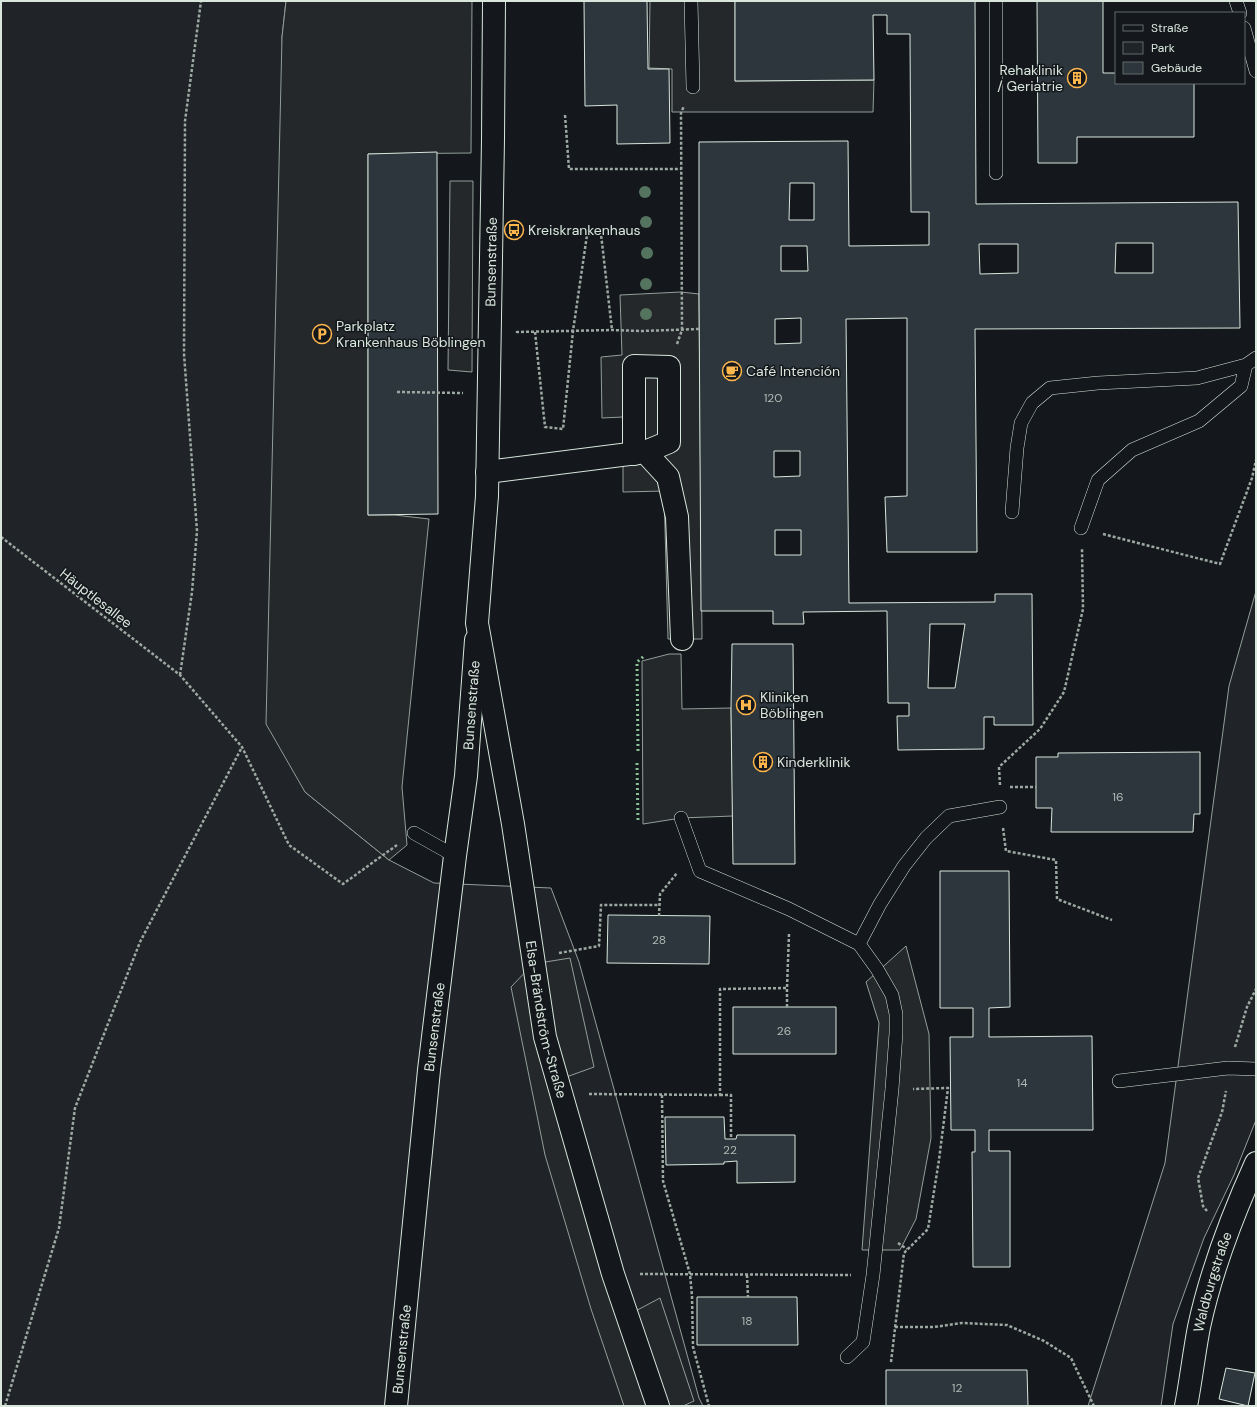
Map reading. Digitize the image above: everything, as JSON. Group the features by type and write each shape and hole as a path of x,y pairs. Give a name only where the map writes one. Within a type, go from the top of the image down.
{"street":[{"name":"Bunsenstraße","path":"396,1406 429,1070 466,776 486,514 494,1"},
{"path":"487,472 639,453 669,442 669,367 634,366 639,453 668,477 677,517 682,639"},
{"name":"Elsa-Brändström-Straße","path":"477,623 513,824 545,1037 613,1274 658,1406"},
{"name":"Waldburgstraße","path":"1186,1406 1199,1327 1211,1284 1227,1232 1256,1163"}],"lane":[{"path":"692,1 693,87"},
{"path":"996,1 996,174"},
{"path":"1236,1 1240,12"},
{"path":"1245,32 1256,71"},
{"path":"1012,512 1016,448 1022,423 1032,403 1050,388 1098,383 1197,378 1251,362"},
{"path":"1081,528 1098,480 1132,450 1199,421 1241,386 1251,362"},
{"path":"859,944 880,904 904,866 926,838 949,816 1000,808"},
{"path":"681,818 700,871 789,909 859,944 877,969 892,994 896,1014 892,1089 873,1275 863,1342 847,1357"},
{"path":"414,833 455,856"},
{"path":"1119,1081 1228,1068 1256,1070"}],"path":[{"path":"180,675 192,592 197,531 184,354 185,121 201,1"},
{"path":"669,367 682,330 681,113 693,87"},
{"path":"565,115 569,169 681,169"},
{"path":"612,330 601,234 587,235 573,331 563,429 545,427 535,332 573,331 612,330 642,331 699,329"},
{"path":"397,392 488,393"},
{"path":"1036,787 1000,787 999,767 1040,729 1064,692 1083,609 1081,528 1220,564 1252,478 1256,460"},
{"name":"Häuptlesallee","path":"1,537 180,675 242,747 289,845 343,884 414,833"},
{"path":"5,1406 59,1228 75,1108 140,942 242,747"},
{"path":"1000,808 1006,851 1056,860 1056,899 1112,920"},
{"path":"659,916 660,894 678,872"},
{"path":"533,959 599,946 601,905 659,905"},
{"path":"786,1007 788,942"},
{"path":"720,1095 720,988 787,988"},
{"path":"1227,1232 1203,1206 1198,1178 1222,1112 1227,1088 1228,1068 1247,1007 1256,989"},
{"path":"891,1362 904,1253 928,1229 940,1160 948,1088 892,1089"},
{"path":"599,1094 731,1095 731,1139"},
{"path":"662,1095 663,1181 690,1274 693,1347 709,1406"},
{"path":"613,1274 873,1275"},
{"path":"747,1275 748,1297"},
{"path":"895,1327 934,1327 962,1323 1007,1324 1044,1341 1071,1358 1094,1406"}],"green space":[{"path":"1,1 286,1 282,37 305,792 389,860 434,883 551,888 579,962 699,1398 703,1406 1,1406"},
{"path":"1256,591 1256,1120 1234,1175 1204,1238 1173,1324 1161,1406 1088,1406 1165,1163 1229,686"}],"shaded area":[{"name":"Parkplatz Krankenhaus Böblingen","path":"286,1 472,1 471,153 368,154 368,515 395,515 429,519 402,787 407,845 389,860 305,792 266,724 282,37"},
{"path":"650,1 735,1 735,81 874,80 873,112 672,112 672,69 649,68"},
{"path":"450,181 473,181 472,372 448,370"},
{"path":"681,292 699,294 702,639 668,639 664,491 623,492 623,417 602,418 601,357 622,355 620,295"},
{"path":"669,654 681,654 682,709 731,708 733,816 681,818 643,824 642,661"},
{"path":"906,946 929,1034 931,1138 916,1219 900,1250 862,1250 879,1023 866,982"},
{"path":"570,958 594,1067 558,1080 628,1315 660,1298 694,1401 683,1406 624,1406 591,1309 545,1155 511,987 533,964"}],"building":[{"path":"584,1 647,1 648,69 669,69 670,143 617,144 617,105 585,106"},
{"path":"735,1 975,1 976,204 1238,202 1240,328 975,329 977,552 887,552 885,497 907,496 907,318 846,319 849,603 995,602 995,594 1032,594 1033,725 994,725 994,717 984,717 984,749 898,750 897,716 909,716 909,703 888,703 887,611 803,612 804,624 773,624 773,611 701,611 699,142 848,141 849,246 929,245 929,212 911,212 910,34 887,34 887,15 873,15 874,80 735,81","holes":["790,183 814,183 814,220 789,220","1116,243 1153,243 1153,273 1115,273","979,244 1018,244 1018,273 980,274","781,246 807,246 808,271 781,271","801,318 801,343 775,344 775,319","774,451 800,451 800,476 774,477","775,530 801,530 801,555 775,555","930,624 965,624 955,688 928,688"]},
{"name":"Rehaklinik / Geriatrie","path":"1037,1 1103,1 1103,73 1115,73 1115,84 1194,84 1194,137 1077,137 1077,163 1038,163"},
{"path":"437,152 438,514 368,515 368,154"},
{"name":"Kinderklinik","path":"732,644 793,644 795,864 733,864 731,708"},
{"path":"1200,752 1200,814 1194,814 1193,832 1051,832 1052,808 1036,808 1036,757 1058,757 1058,753"},
{"path":"940,871 1009,871 1010,1007 989,1008 989,1037 1092,1036 1093,1130 989,1130 989,1151 1010,1151 1010,1267 973,1267 972,1152 975,1152 975,1130 951,1130 950,1037 973,1037 973,1008 940,1008"},
{"path":"608,915 710,916 709,964 607,963"},
{"path":"733,1007 836,1007 836,1054 733,1054"},
{"path":"665,1117 724,1117 725,1139 736,1139 737,1135 795,1135 795,1182 737,1183 737,1161 724,1162 724,1164 666,1165"},
{"path":"697,1297 797,1297 798,1345 697,1345"},
{"path":"1226,1368 1255,1373 1248,1406 1219,1399"},
{"path":"886,1370 1027,1370 1028,1406 886,1406"}],"hedge":[{"path":"638,751 637,662 644,656"},
{"path":"637,763 638,822"}],"place":[{"name":"Rehaklinik / Geriatrie","path":"1077,78"},
{"name":"Kreiskrankenhaus","path":"514,230"},
{"name":"Parkplatz Krankenhaus Böblingen","path":"322,334"},
{"name":"Café Intención","path":"732,371"},
{"name":"Kliniken Böblingen","path":"746,705"},
{"name":"Kinderklinik","path":"763,762"}]}
